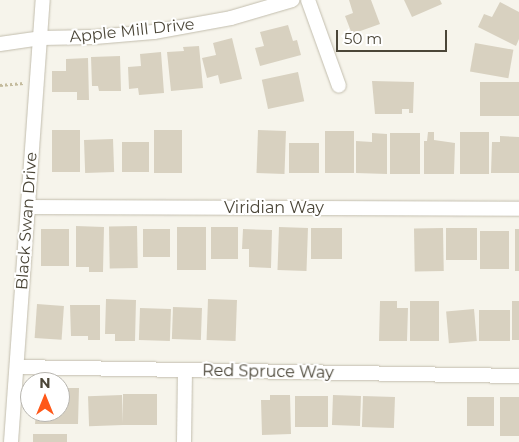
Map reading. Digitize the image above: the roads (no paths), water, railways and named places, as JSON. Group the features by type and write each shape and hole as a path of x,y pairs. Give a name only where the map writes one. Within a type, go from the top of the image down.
{"street":[{"name":"Black Swan Drive","path":"11,442 43,0"},
{"name":"Apple Mill Drive","path":"0,44 41,38 95,37 154,32 231,18 292,0"},
{"path":"308,0 339,86"},
{"name":"Viridian Way","path":"28,207 519,210"},
{"name":"Red Spruce Way","path":"17,367 519,376"},
{"path":"184,370 184,442"}]}
